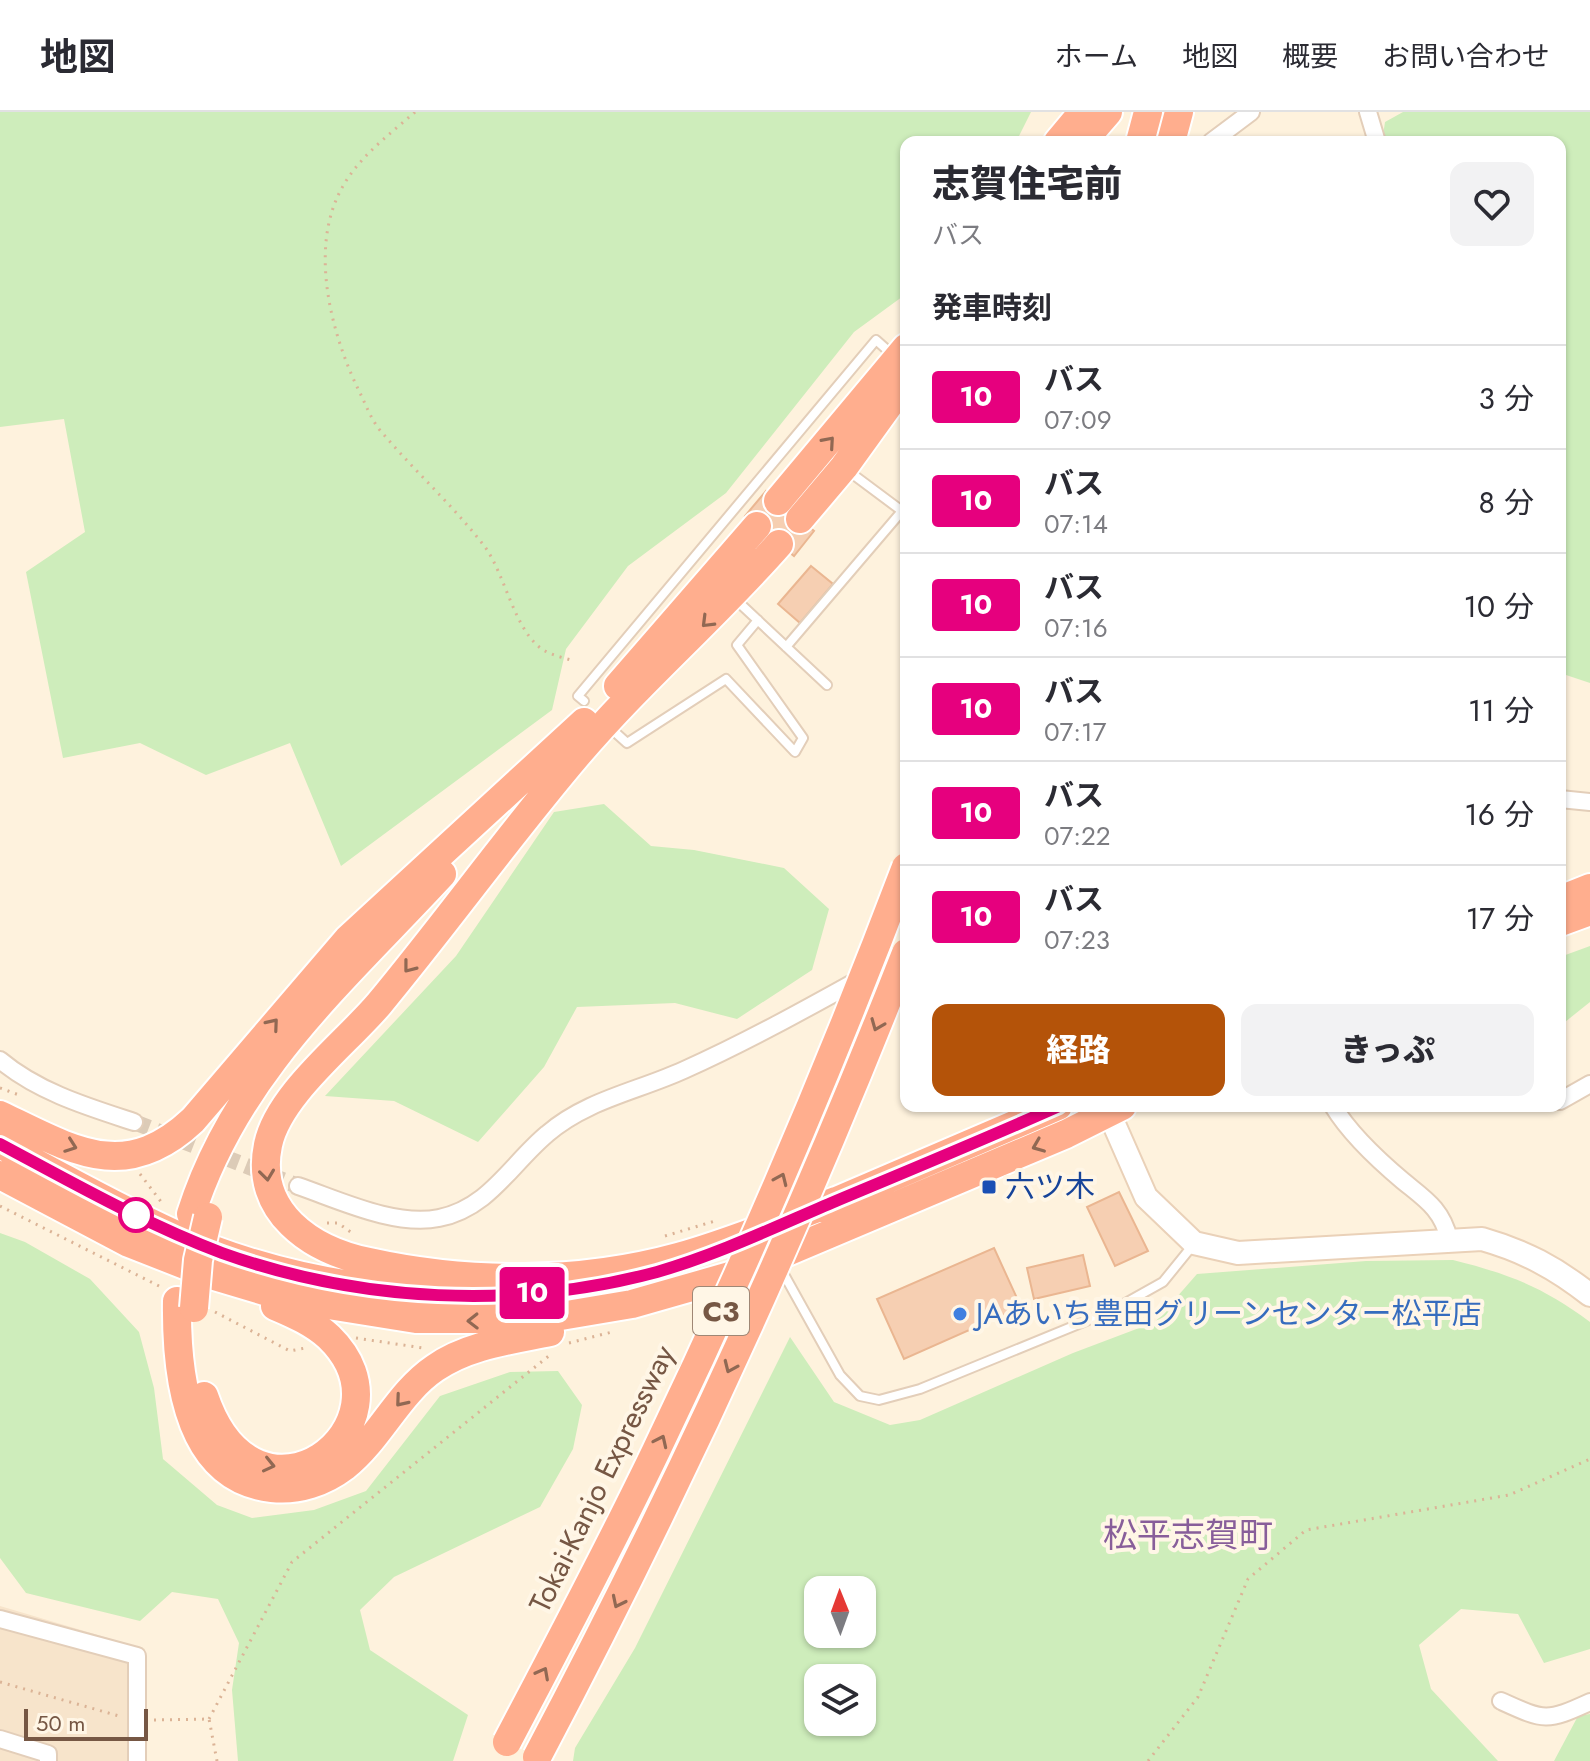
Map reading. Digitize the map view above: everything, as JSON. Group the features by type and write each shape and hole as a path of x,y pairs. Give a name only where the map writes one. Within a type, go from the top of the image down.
{"highway":[{"path":"1063,136 1083,112"},
{"path":"1087,136 1108,112"},
{"path":"1132,136 1137,112"},
{"path":"1142,136 1148,112"},
{"path":"1173,136 1179,112"},
{"path":"778,501 896,348"},
{"path":"800,519 844,467 900,389"},
{"path":"768,535 573,746 284,1073 239,1140 200,1216 198,1260 187,1302 182,1378 197,1431 215,1458 239,1478 282,1489 315,1483 345,1466 419,1380 453,1357 498,1343 629,1313 730,1276 1066,1134 1105,1112"},
{"path":"0,1115 66,1145 102,1156 135,1156 163,1146 193,1120 348,939 573,746"},
{"path":"573,746 395,985 287,1105 268,1141 266,1158 270,1194 279,1210 303,1236 360,1261 459,1275 537,1277 606,1271 676,1258 836,1201"},
{"name":"Tokai-Kanjo Expressway","path":"502,1751 649,1466 722,1310 788,1163 900,882"},
{"path":"1566,898 1590,888"},
{"path":"1566,920 1590,911"},
{"name":"C3","path":"536,1759 687,1462 817,1172 900,968"},
{"path":"0,1144 140,1218 223,1253 328,1282 399,1292 506,1294 619,1281 728,1248 1044,1112"},
{"path":"0,1175 143,1256 274,1305 328,1336 348,1363 355,1393 349,1425 332,1450 307,1465 278,1468 248,1459 235,1451 217,1427 204,1395 187,1302"},
{"path":"58,1207 166,1259 248,1288 332,1308 416,1319 501,1321 587,1313 632,1304 730,1276"}],"street":[{"path":"1219,136 1251,112"},
{"path":"1368,112 1375,136"},
{"path":"1566,800 1590,802"},
{"path":"298,1186 388,1217 438,1218 485,1198 547,1134 591,1105 682,1071 776,1025 900,956"},
{"path":"0,1060 16,1073 75,1102 134,1122"},
{"path":"1566,1098 1590,1084"},
{"path":"1114,1112 1146,1197 1194,1243 1238,1253 1482,1239 1520,1250 1562,1273 1590,1295"},
{"path":"1338,1112 1372,1152 1430,1200 1445,1222 1449,1239"},
{"path":"0,1619 137,1656 137,1761"},
{"path":"1501,1701 1545,1718 1558,1717 1590,1702"},
{"path":"0,1739 48,1754 48,1761"}],"lane":[{"path":"584,701 578,696 876,340 896,348"},
{"path":"844,467 900,509"},
{"path":"786,647 900,513"},
{"path":"723,587 827,685"},
{"path":"617,734 627,743 726,679 795,752 803,738 737,645 758,620"},
{"path":"775,1257 840,1375 860,1396 879,1400 920,1389 1113,1310 1163,1282 1194,1243"}],"path":[{"path":"415,112 369,152 343,186 330,217 326,255 332,311 345,356 377,427 449,502 488,551 508,586 515,614 522,626 543,650 574,661"},
{"path":"0,1206 290,1351 305,1348"},
{"path":"319,1223 338,1223 361,1239"},
{"path":"654,1239 694,1227"},
{"path":"352,1338 433,1352"},
{"path":"217,1761 209,1719 292,1562 551,1355"},
{"path":"1148,1761 1198,1697 1248,1579 1306,1530 1509,1495 1590,1459"},
{"path":"0,1682 137,1721 209,1719"}],"shaded area":[{"path":"0,1606 145,1649 146,1761 0,1761"}],"green space":[{"path":"0,112 1031,112 1019,136 900,136 900,298 854,332 726,493 628,566 566,649 552,710 341,866 290,743 206,775 140,743 63,758 26,572 85,532 64,419 0,427"},
{"path":"1403,112 1590,112 1590,683 1566,675 1566,136 1383,136 1385,122"},
{"path":"604,804 651,846 694,850 784,868 829,909 812,970 737,1019 675,1003 577,1007 544,1067 478,1142 394,1101 325,1096 456,956 554,812"},
{"path":"1590,946 1590,1002 1566,1021 1566,955"},
{"path":"0,1233 25,1242 90,1279 139,1332 154,1388 163,1459 217,1505 252,1518 314,1510 366,1491 440,1396 510,1372 558,1371 582,1405 573,1449 540,1507 394,1577 360,1610 370,1650 468,1715 453,1761 238,1761 232,1690 239,1643 218,1599 172,1592 140,1621 26,1593 0,1558"},
{"path":"1453,1260 1509,1277 1541,1291 1590,1322 1590,1649 1544,1663 1518,1614 1461,1609 1419,1645 1431,1689 1498,1761 573,1761 575,1748 635,1648 790,1337 834,1402 890,1425 920,1420 1073,1353 1155,1322 1197,1274 1366,1261"},
{"path":"1590,1714 1590,1761 1554,1761 1578,1716"}],"building":[{"path":"766,491 814,531 794,556 745,516"},
{"path":"811,566 833,584 800,623 778,604"},
{"path":"1119,1192 1148,1251 1115,1266 1087,1207"},
{"path":"994,1248 1021,1307 904,1359 877,1299"},
{"path":"1083,1255 1090,1286 1034,1299 1027,1268"}],"tunnel":[{"path":"134,1122 298,1186"}],"bus line":[{"name":"10","path":"0,1144 177,1235 258,1264 363,1288 470,1295 506,1294 619,1281 692,1261 1045,1112"}],"place":[{"name":"六ツ木","path":"989,1187"},
{"name":"JAあいち豊田グリーンセンター松平店","path":"960,1314"}],"district":[{"name":"松平志賀町","path":"1188,1535"}]}
